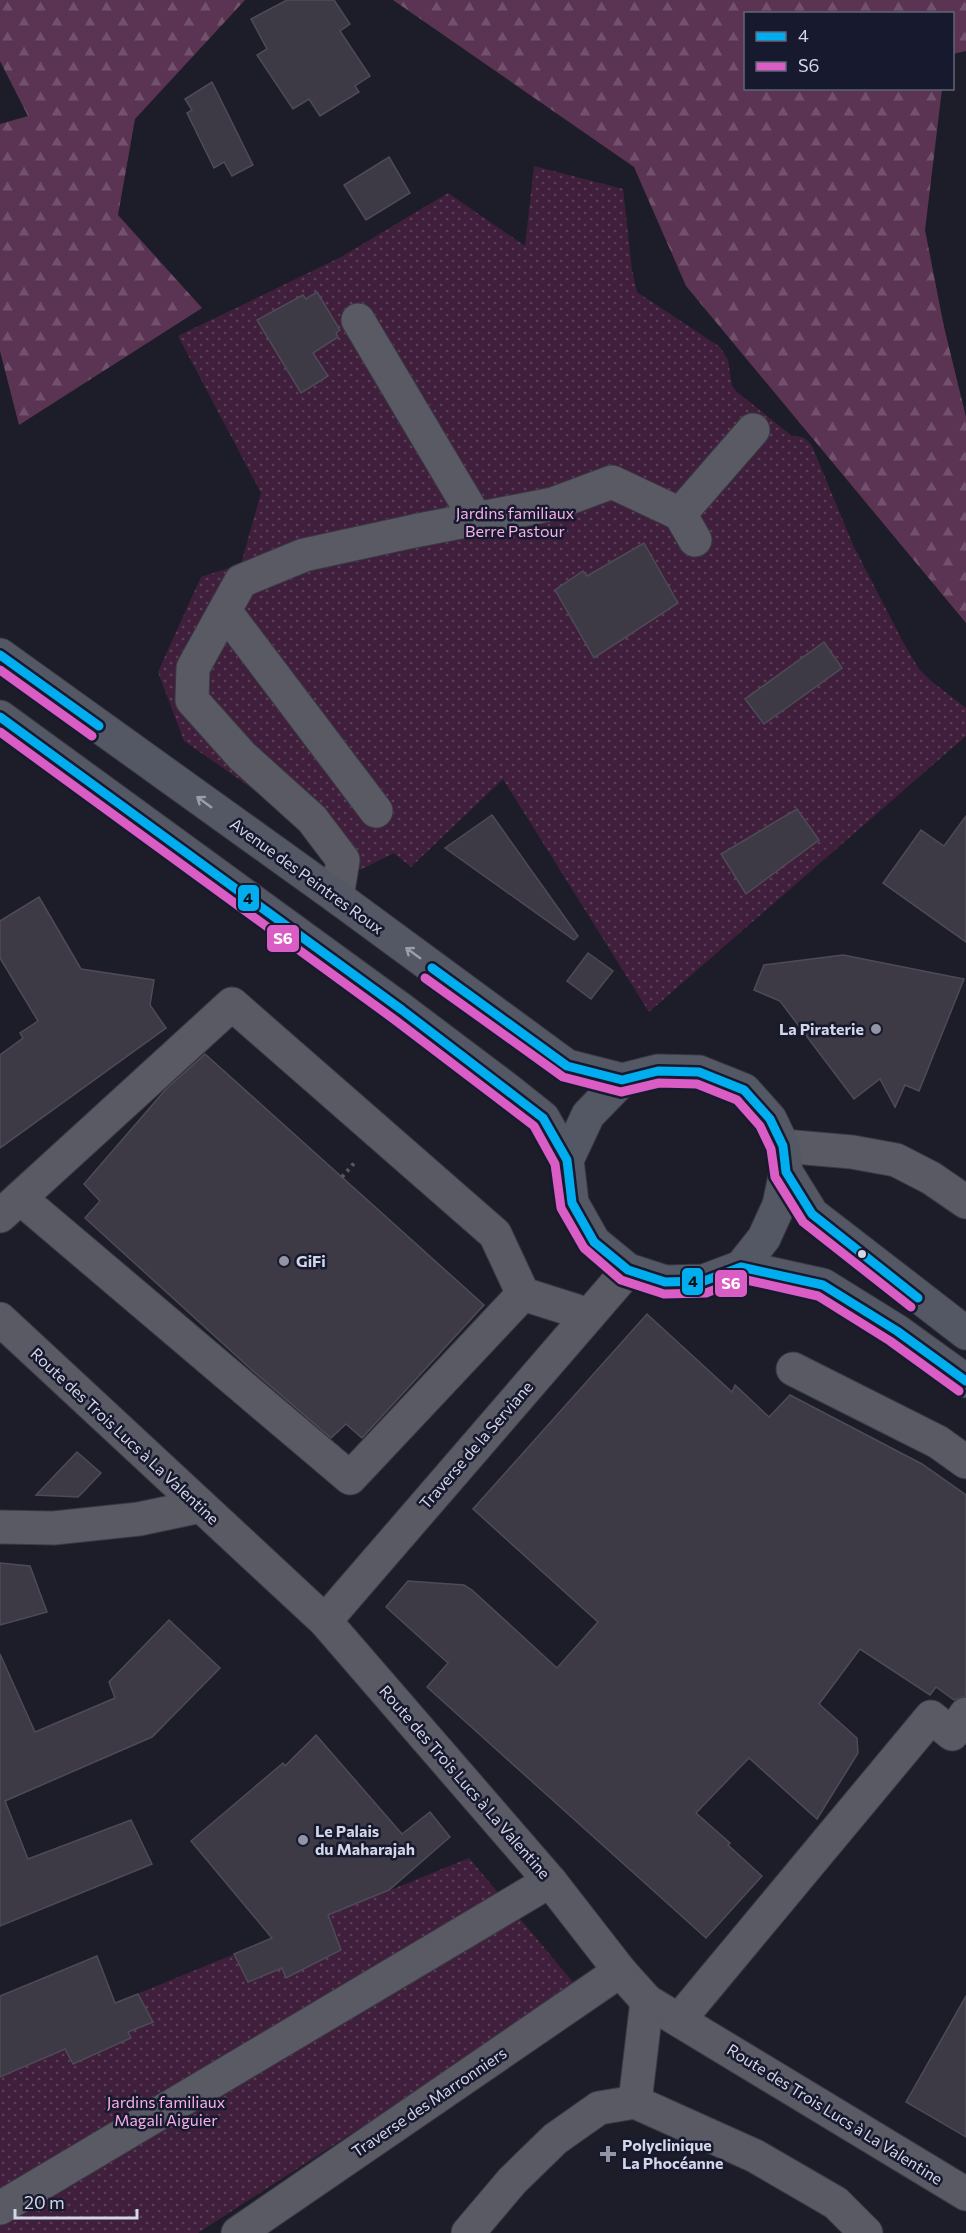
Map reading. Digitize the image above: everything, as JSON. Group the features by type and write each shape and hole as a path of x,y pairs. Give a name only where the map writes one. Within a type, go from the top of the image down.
{"main road":[{"name":"Avenue des Peintres Roux","path":"0,655 337,897 567,1066 622,1080"},
{"path":"0,717 402,1010 543,1118 567,1160 572,1203 594,1242 628,1270 665,1282 704,1281 741,1267 764,1238 778,1205 784,1159"},
{"path":"567,1160 588,1115 622,1080 658,1071 699,1072 744,1090 770,1119 784,1159 812,1214 966,1333"},
{"path":"741,1267 823,1285 897,1332 966,1381"}],"street":[{"path":"358,320 476,519"},
{"path":"337,897 343,860 312,819 242,756 192,700 193,668 242,581 304,555 553,504 612,482 687,527 753,430"},
{"path":"225,611 376,811"},
{"path":"523,1294 350,1478 10,1207 232,1004 495,1234 523,1294 589,1315"},
{"path":"784,1159 852,1152 896,1160 931,1178 966,1202"},
{"name":"Traverse de la Serviane","path":"325,1621 628,1270"},
{"name":"Route des Trois Lucs à La Valentine","path":"0,1319 325,1621 550,1881 620,1971 647,2001 966,2194"},
{"path":"794,1369 938,1442 966,1462"},
{"path":"0,1527 54,1528 139,1519 201,1506"},
{"path":"679,2020 931,1717 952,1734 966,1714"},
{"path":"0,2208 550,1881"},
{"name":"Traverse des Marronniers","path":"237,2233 620,1971"},
{"path":"635,2102 647,2001"},
{"path":"468,2233 512,2181 555,2139 599,2108 635,2102 755,2156 836,2203 866,2233"}],"green space":[{"path":"0,0 245,0 135,119 118,215 202,308 19,425 0,351 0,124 28,116 0,61"},
{"path":"393,0 966,0 966,51 954,54 954,12 744,12 744,90 942,90 925,230 944,327 966,417 966,623 686,286 634,167"},
{"name":"Jardins familiaux Berre Pastour","path":"534,166 623,189 632,270 637,292 720,347 728,360 732,386 737,392 792,436 804,438 812,446 853,545 903,642 919,669 966,708 966,736 649,1012 503,779 411,867 394,853 360,870 321,847 286,812 184,741 158,672 201,577 241,564 261,493 178,336 341,257 448,193 525,246"},
{"name":"Jardins familiaux Magali Aiguier","path":"469,1858 577,1987 198,2233 0,2233 0,2050"}],"building":[{"path":"287,0 334,0 350,24 340,31 370,76 355,86 359,92 320,116 309,99 293,109 257,55 267,49 251,19"},
{"path":"212,82 253,165 232,176 224,162 214,168 187,113 192,110 185,99"},
{"path":"389,157 410,193 366,220 344,185"},
{"path":"317,292 340,330 336,333 338,337 313,353 328,376 301,393 257,320 303,295 306,299"},
{"path":"644,543 678,603 594,658 555,590 583,571 587,576"},
{"path":"824,642 842,668 764,724 745,699"},
{"path":"797,809 819,840 746,894 721,854"},
{"path":"492,815 578,936 574,940 445,848"},
{"path":"966,816 966,942 883,883 921,830 944,846"},
{"path":"39,897 81,969 154,980 150,1005 166,1028 0,1148 0,1055 23,1038 20,1033 38,1021 0,958 0,921"},
{"path":"588,953 613,971 591,999 567,981"},
{"path":"843,955 964,979 919,1091 905,1085 895,1107 880,1079 854,1099 780,1001 754,990 764,965"},
{"name":"GiFi","path":"205,1054 484,1305 362,1438 346,1424 331,1438 253,1371 85,1218 100,1201 84,1184 166,1089"},
{"path":"647,1314 732,1392 735,1385 769,1417 790,1395 922,1464 966,1495 966,1696 954,1700 936,1687 930,1695 860,1649 819,1704 857,1738 858,1753 817,1819 749,1758 696,1813 762,1876 706,1938 427,1687 448,1663 386,1607 408,1581 464,1585 557,1668 598,1622 473,1509"},
{"path":"77,1452 101,1473 85,1490 78,1497 36,1495"},
{"path":"0,1563 30,1566 47,1612 0,1625"},
{"path":"169,1620 220,1668 152,1737 5,1801 28,1859 131,1820 152,1864 0,1926 0,1654 35,1732 115,1698 109,1682"},
{"path":"316,1735 402,1834 430,1812 450,1837 389,1890 328,1915 341,1950 286,1978 282,1968 248,1982 234,1954 272,1938 191,1841 283,1763 285,1766"},
{"path":"97,1956 115,2003 138,1994 153,2022 128,2032 131,2038 73,2064 65,2049 0,2077 0,1996"},
{"path":"966,1996 966,2137 906,2102"}],"transit line":[{"name":"4","path":"0,655 99,726"},
{"name":"S6","path":"0,670 92,736"},
{"name":"4","path":"0,717 402,1010 543,1118 567,1160 572,1203 594,1242 628,1270 665,1282 704,1281 741,1267 823,1285 897,1331 966,1381"},
{"name":"S6","path":"0,732 395,1020 534,1126 555,1164 561,1208 584,1248 621,1280 664,1294 706,1293 742,1279 818,1296 890,1341 959,1391"},
{"name":"4","path":"432,968 567,1066 622,1080 658,1071 699,1072 744,1090 770,1119 783,1146 786,1172 812,1214 918,1298"},
{"name":"S6","path":"425,978 563,1077 621,1092 659,1083 697,1084 737,1100 760,1126 771,1149 775,1177 803,1222 911,1307"}],"place":[{"name":"La Piraterie","path":"876,1029"},
{"name":"GiFi","path":"284,1261"},
{"name":"Le Palais du Maharajah","path":"303,1840"},
{"name":"Polyclinique La Phocéanne","path":"608,2154"}]}
